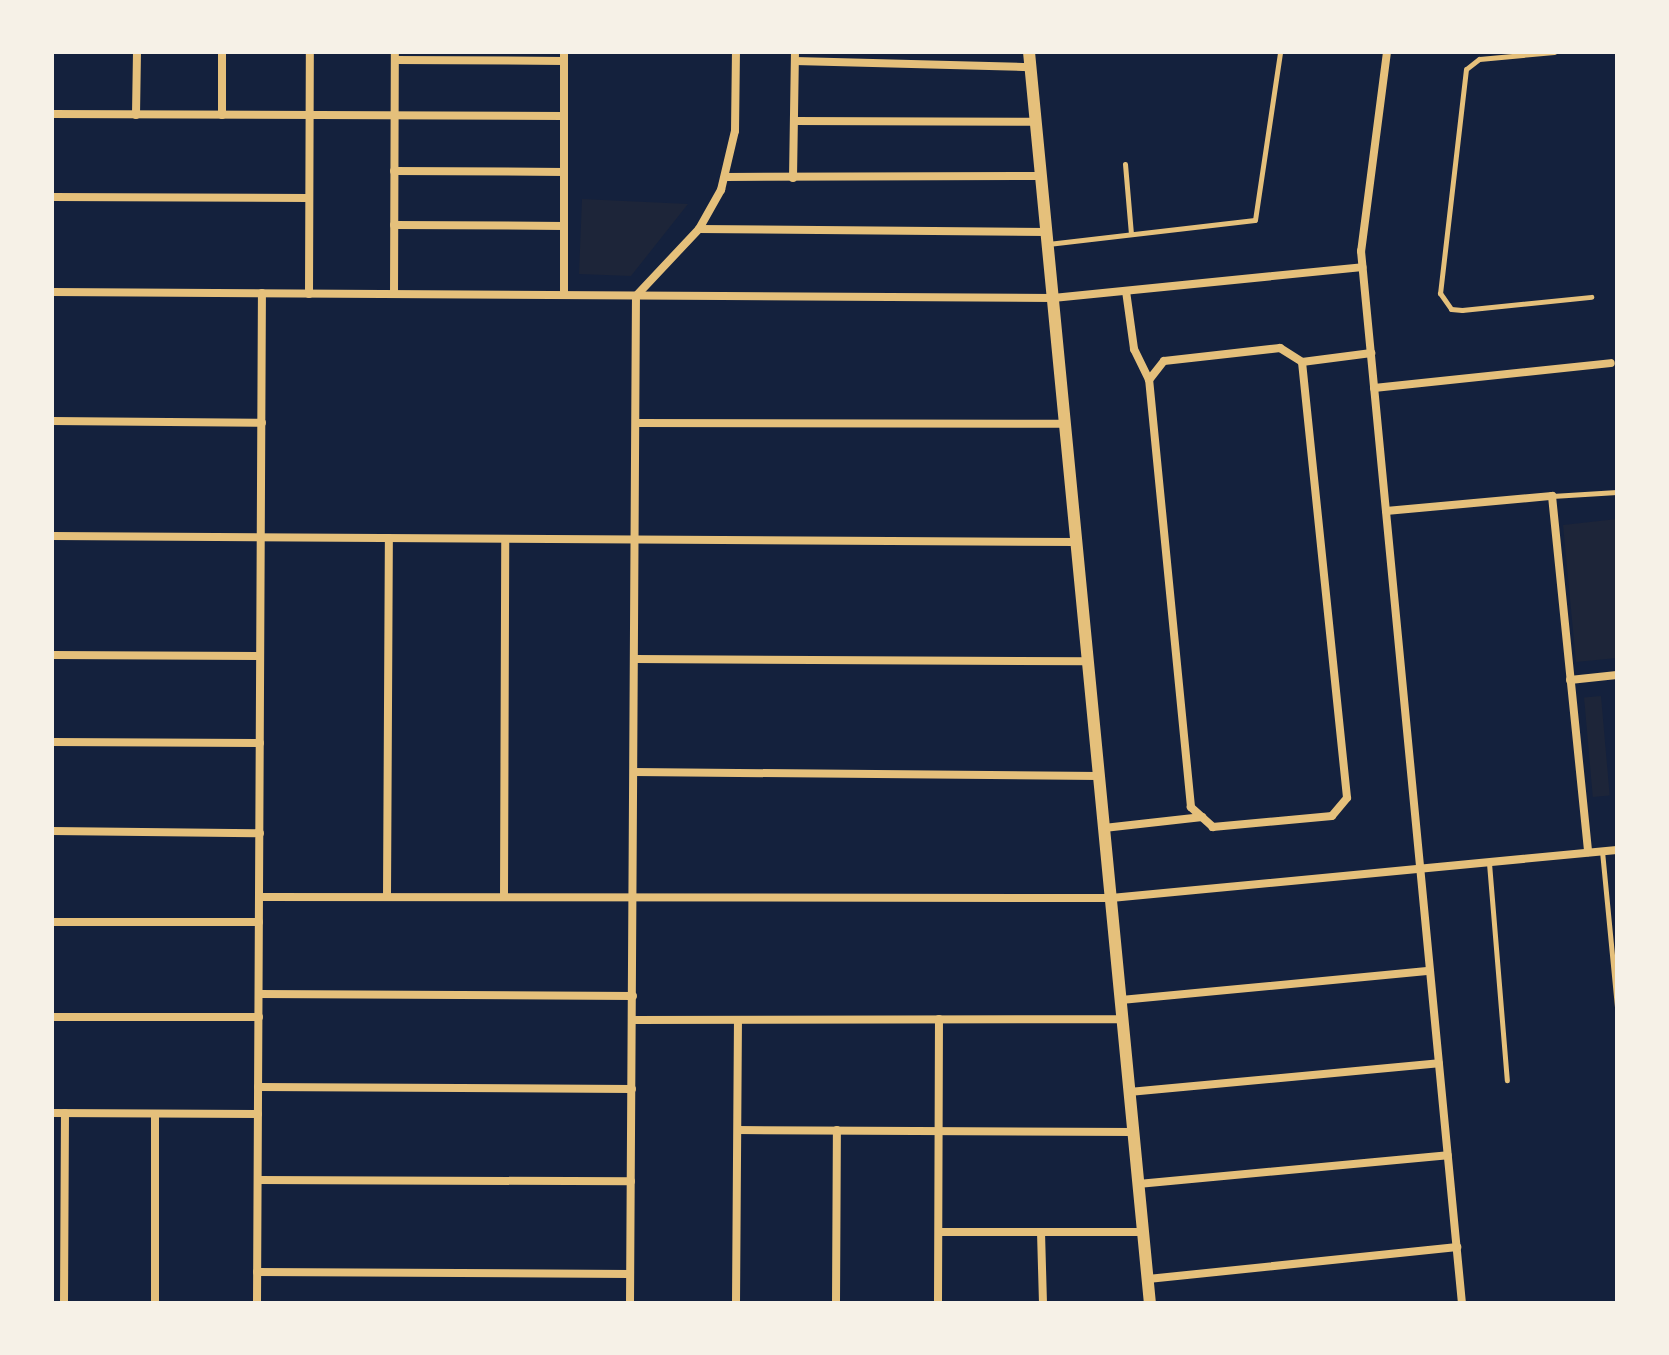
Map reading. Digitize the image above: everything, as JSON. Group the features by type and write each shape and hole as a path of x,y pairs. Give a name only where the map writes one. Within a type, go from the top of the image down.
{"street":[{"path":"136,115 137,52"},
{"path":"222,52 222,115"},
{"path":"309,294 310,52"},
{"path":"630,1303 636,296 699,229 726,177 735,131 736,52"},
{"path":"1029,52 1150,1303"},
{"path":"1387,52 1362,267 1462,1303"},
{"path":"394,294 395,56 564,56 564,295"},
{"path":"793,178 795,57 1030,67"},
{"path":"52,114 564,116"},
{"path":"794,121 1036,122"},
{"path":"394,171 564,172"},
{"path":"726,177 1041,176"},
{"path":"52,197 309,198"},
{"path":"394,225 564,226"},
{"path":"699,229 1047,238"},
{"path":"52,292 1053,298 1362,267"},
{"path":"1126,291 1134,349 1149,380 1191,807 1213,827 1332,816 1347,798 1302,362"},
{"path":"257,1303 262,293"},
{"path":"1149,380 1164,361 1280,348 1302,362 1371,353"},
{"path":"1374,388 1611,363"},
{"path":"52,421 262,423"},
{"path":"636,423 1065,424"},
{"path":"1386,511 1552,496 1588,852"},
{"path":"52,536 1076,542"},
{"path":"387,897 389,538"},
{"path":"504,897 505,539"},
{"path":"52,655 260,656"},
{"path":"635,659 1088,661"},
{"path":"1570,680 1617,675"},
{"path":"52,742 260,743"},
{"path":"634,772 1099,776"},
{"path":"1104,828 1202,817"},
{"path":"52,831 260,833"},
{"path":"259,897 1111,898 1617,850"},
{"path":"52,922 259,922"},
{"path":"1121,1000 1430,971"},
{"path":"259,994 633,996"},
{"path":"52,1017 259,1017"},
{"path":"938,1303 939,1019"},
{"path":"633,1020 1122,1019"},
{"path":"736,1303 738,1020"},
{"path":"1129,1092 1439,1063"},
{"path":"258,1087 632,1089"},
{"path":"52,1113 258,1114"},
{"path":"64,1303 65,1113"},
{"path":"155,1114 155,1303"},
{"path":"738,1130 1133,1132"},
{"path":"836,1303 837,1130"},
{"path":"1138,1184 1448,1155"},
{"path":"258,1180 631,1181"},
{"path":"939,1232 1143,1232"},
{"path":"1041,1232 1043,1303"},
{"path":"1148,1279 1457,1247"},
{"path":"257,1272 630,1274"}],"lane":[{"path":"1047,238 1131,234 1255,220 1280,52"},
{"path":"1554,52 1479,59 1466,69 1440,293 1451,309 1462,310 1591,297"},
{"path":"1125,164 1131,234"},
{"path":"1552,496 1617,492"},
{"path":"1602,851 1617,1007"},
{"path":"1489,862 1507,1080"}],"shaded area":[{"path":"582,199 688,204 631,276 579,274"},
{"path":"1617,519 1617,658 1576,662 1563,525"},
{"path":"1601,696 1610,796 1593,797 1584,697"}]}
